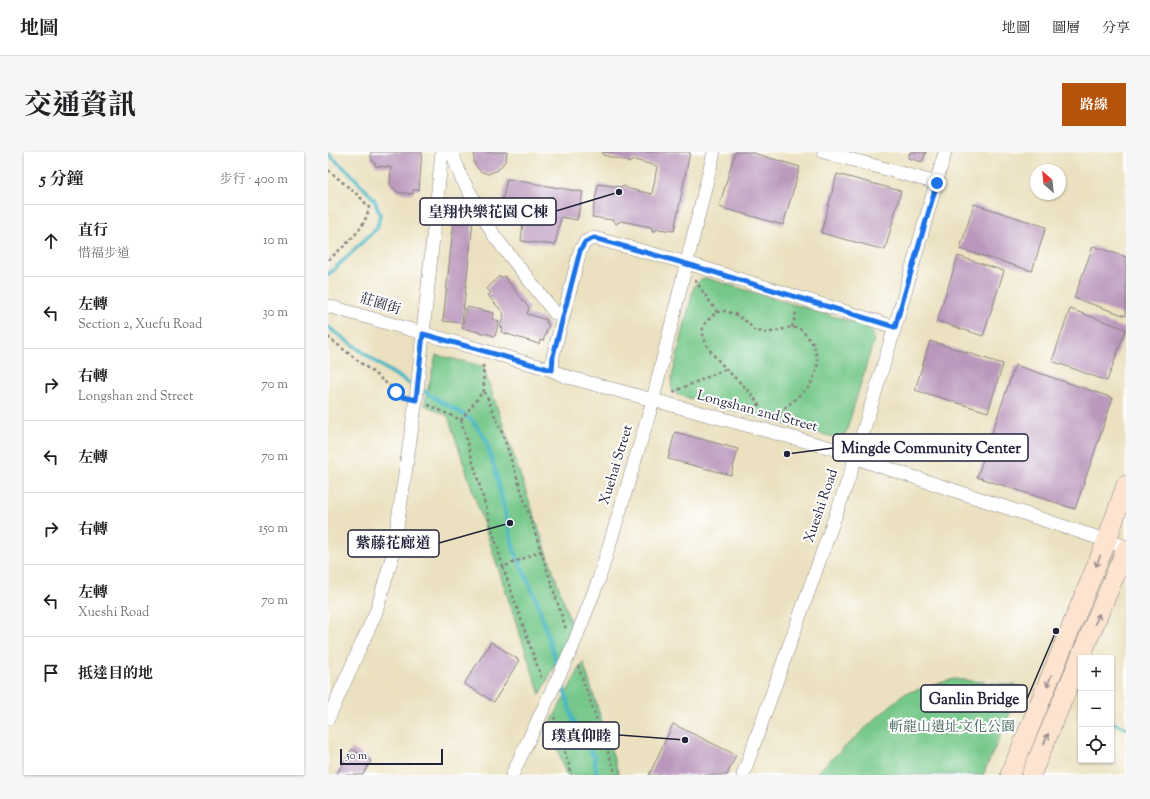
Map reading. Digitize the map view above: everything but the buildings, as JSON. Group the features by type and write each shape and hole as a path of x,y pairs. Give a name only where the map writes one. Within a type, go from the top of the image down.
{"main road":[{"path":"1010,775 1107,540 1126,485"},
{"path":"1031,775 1126,548"}],"street":[{"path":"328,719 376,612 393,554 416,400 442,152"},
{"path":"452,152 461,177 495,237 555,313"},
{"name":"Xuehai Street","path":"512,775 549,700 572,648 599,579 653,400 714,152"},
{"path":"824,152 937,183"},
{"name":"Xueshi Road","path":"743,775 850,476 895,327 945,152"},
{"path":"552,370 553,356 580,251 585,242 594,238 687,264 895,327"},
{"name":"莊園街","path":"328,306 423,334"},
{"name":"Longshan 2nd Street","path":"423,334 552,370 564,376 855,456 868,462 1107,540 1126,548"}],"path":[{"path":"328,170 359,196 369,208 368,218 359,230 328,260"},
{"path":"695,280 717,312"},
{"path":"792,327 798,304"},
{"path":"725,311 735,314 754,330 760,332 773,332 792,327 802,330 814,345 818,362 816,375 809,387 769,422 751,394 711,352 705,338 703,328 709,318 717,312 725,311"},
{"path":"328,337 403,397 416,400 461,420 504,567 549,700 572,775"},
{"path":"483,360 484,390 503,435 572,648 616,775"},
{"path":"672,393 726,369"},
{"path":"461,420 484,390"},
{"path":"504,567 541,551"}],"green space":[{"path":"706,278 866,326 873,333 874,339 846,433 839,438 830,436 678,395 672,390 671,381 694,286 701,279"},
{"path":"436,355 483,366 573,629 540,695 448,416 424,405"},
{"path":"583,662 619,775 566,775 550,724"},
{"name":"斬龍山遺址文化公園","path":"954,679 1022,686 983,775 814,775 903,694"}],"waterway":[{"path":"328,154 350,173 374,199 380,215 377,228 328,275"},
{"path":"328,327 386,369 414,386"},
{"path":"420,389 471,419 485,438 495,470 514,550 537,601 558,668"},
{"path":"561,679 573,720 594,757 597,775"},
{"path":"1114,723 1126,728"}],"place":[{"name":"皇翔快樂花園 C棟","path":"619,192"},
{"name":"Mingde Community Center","path":"787,454"},
{"name":"紫藤花廊道","path":"510,523"},
{"name":"Ganlin Bridge","path":"1056,631"},
{"name":"璞真仰睦","path":"685,740"}],"route":[{"path":"396,392 403,397 416,400 423,334 552,370 553,356 580,251 585,242 594,238 687,264 895,327 937,183"}]}
